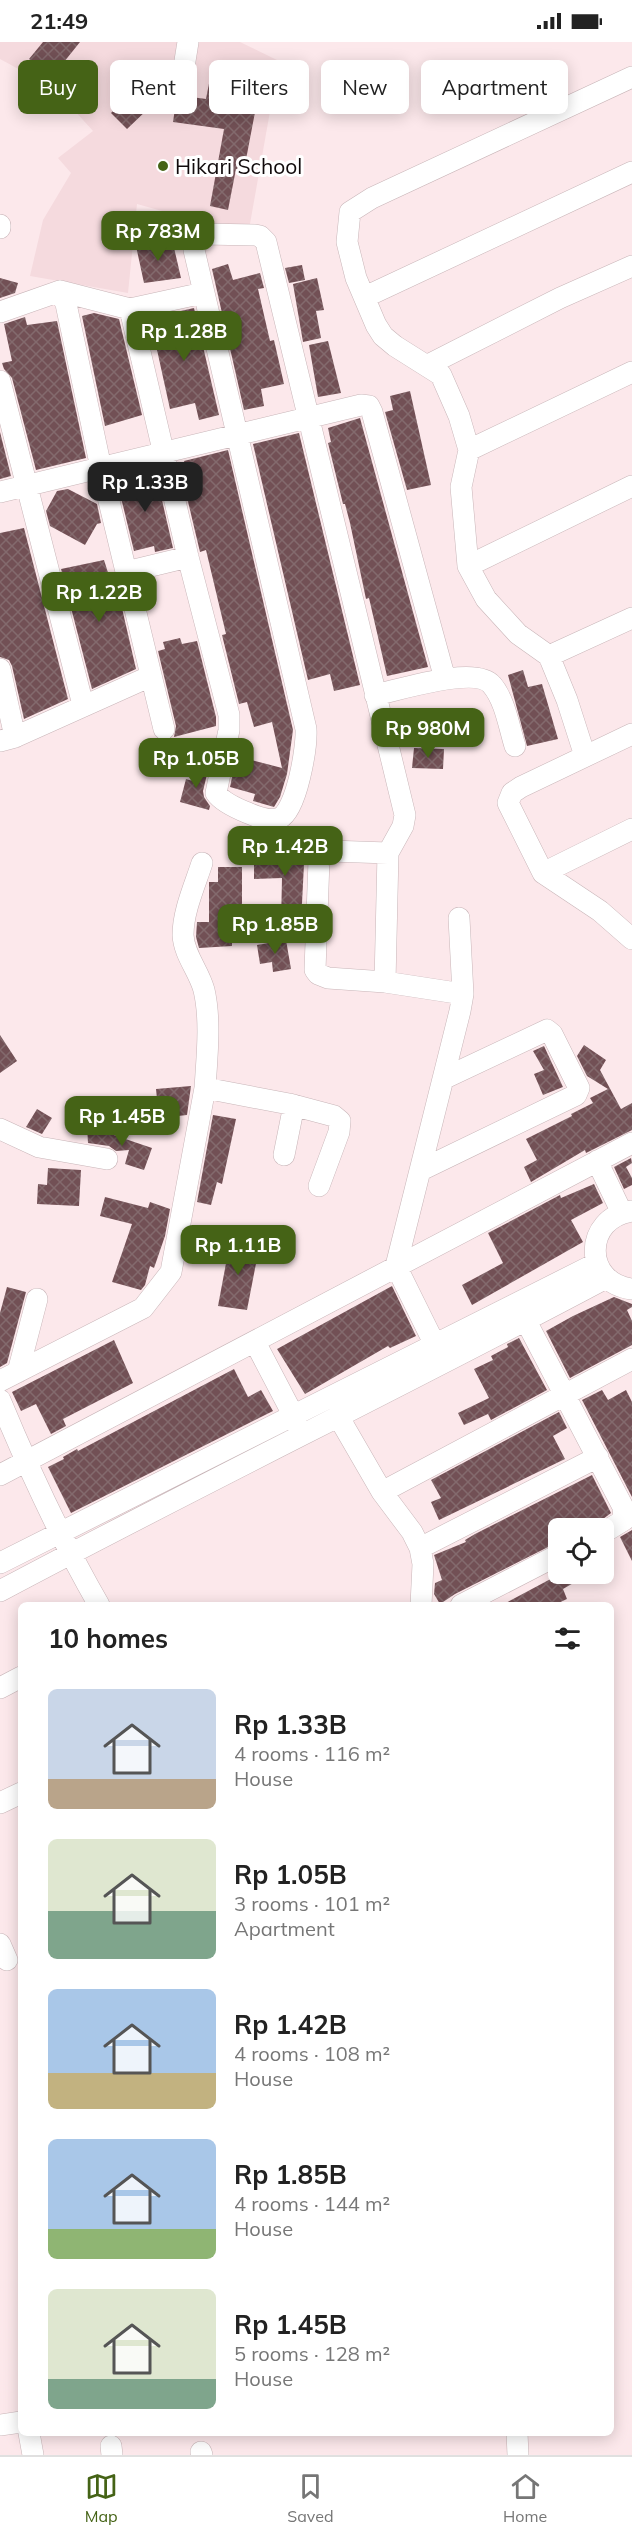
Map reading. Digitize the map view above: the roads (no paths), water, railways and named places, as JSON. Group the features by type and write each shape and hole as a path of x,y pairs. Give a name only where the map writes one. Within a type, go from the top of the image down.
{"street":[{"path":"185,60 188,42"},
{"path":"585,756 567,700 549,656 518,634 486,599 468,566 461,486 469,450 441,375 383,336 356,278 347,242 350,212 355,207 632,77"},
{"path":"365,297 632,172"},
{"path":"130,309 188,557 229,715 229,730 216,793 220,799 242,811 260,818 277,819 283,816 288,808 295,790 304,762 306,729 194,250 199,236 255,236 263,238 268,246 405,815 403,826 388,853 385,982"},
{"path":"428,365 560,298 632,266"},
{"path":"60,291 66,304 101,468 164,729"},
{"path":"0,312 60,291 130,309 203,293"},
{"path":"469,450 632,372"},
{"path":"0,381 83,705"},
{"path":"0,492 164,452 237,437 361,405 371,408 445,679"},
{"path":"468,566 632,486"},
{"path":"126,572 188,557"},
{"path":"549,656 632,618"},
{"path":"0,669 8,739 151,676"},
{"path":"375,695 445,679 482,677 491,683 497,692 515,746"},
{"path":"629,933 543,873 508,803 509,798 521,787 632,734"},
{"path":"543,873 632,829"},
{"path":"388,853 330,851 319,860 314,964 318,974 328,978 385,982 463,994"},
{"path":"9,1376 143,1308 171,1272 205,1088 207,1065 205,992 184,945 183,932 185,917 202,863"},
{"path":"445,1363 396,1266 445,1078 463,994 459,918"},
{"path":"421,1170 576,1095 579,1088 552,1034 547,1030 445,1078"},
{"path":"205,1088 294,1105 334,1116 340,1121 339,1132 320,1186"},
{"path":"284,1155 294,1105"},
{"path":"0,1129 39,1147 106,1159"},
{"path":"0,1475 632,1143"},
{"path":"597,1161 627,1212 613,1216 601,1229 595,1246 601,1271 621,1288 632,1289"},
{"path":"0,1563 298,1425 338,1416 525,1321 601,1271"},
{"path":"0,1591 298,1425 434,1344 601,1271"},
{"path":"9,1376 37,1299"},
{"path":"525,1321 598,1457 625,1513 621,1523 614,1527"},
{"path":"255,1342 298,1425"},
{"path":"382,1492 632,1359"},
{"path":"0,1400 26,1462 70,1554 97,1602"},
{"path":"338,1416 382,1492 412,1532 420,1548 423,1564 421,1602"},
{"path":"420,1548 598,1457"},
{"path":"467,1602 548,1560"},
{"path":"0,1688 18,1679"},
{"path":"0,1803 18,1794"},
{"path":"0,2425 18,2422"},
{"path":"30,2436 33,2455"},
{"path":"517,2436 518,2455"}],"place":[{"name":"Hikari School","path":"163,166"}]}
